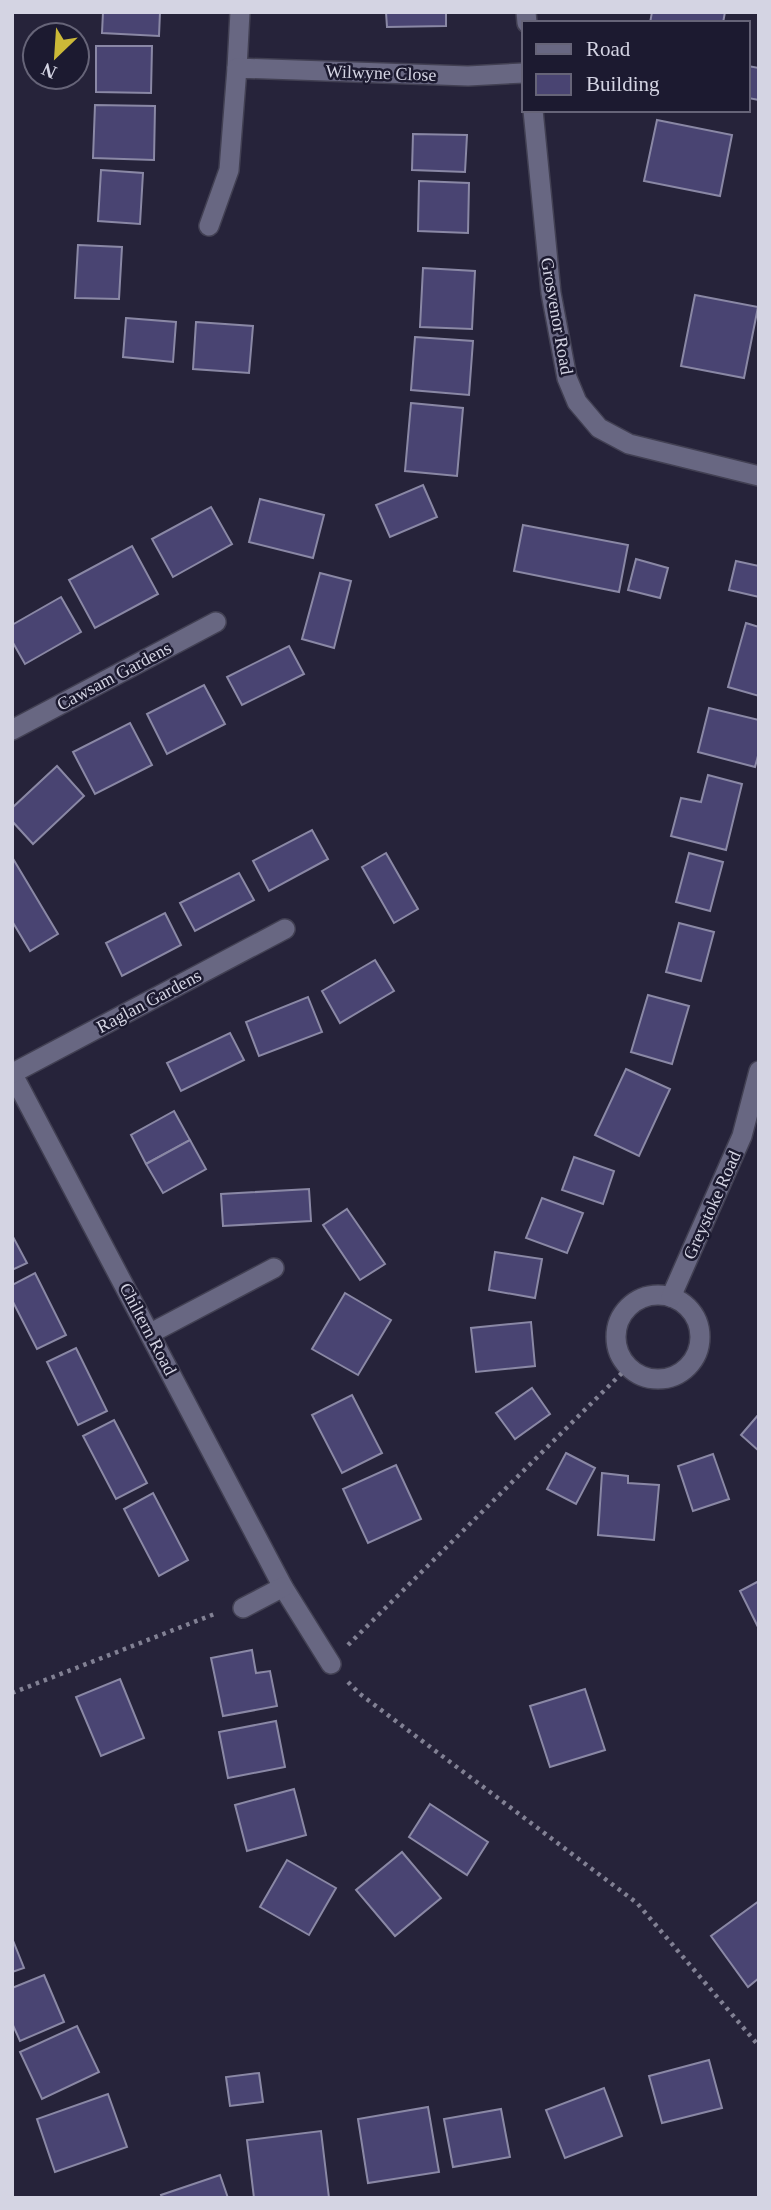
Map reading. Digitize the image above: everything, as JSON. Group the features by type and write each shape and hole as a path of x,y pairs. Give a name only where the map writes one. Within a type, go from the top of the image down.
{"street":[{"path":"209,226 229,170 240,12"},
{"name":"Wilwyne Close","path":"237,68 468,76 522,73"},
{"name":"Grosvenor Road","path":"533,112 551,293 567,378 577,402 599,428 629,444 759,476"},
{"name":"Cawsam Gardens","path":"12,730 216,622"},
{"name":"Raglan Gardens","path":"12,1073 285,929"},
{"name":"Greystoke Road","path":"671,1297 742,1136 759,1071"},
{"name":"Chiltern Road","path":"12,1073 283,1587 331,1664"},
{"path":"151,1334 274,1268"},
{"path":"657,1294 684,1303 699,1325 701,1340 698,1353 690,1365 680,1374 667,1379 639,1376 628,1367 615,1343 616,1328 621,1315 631,1304 643,1297 657,1294"},
{"path":"243,1608 283,1587"}],"path":[{"path":"628,1367 331,1664 360,1694 637,1903 759,2046"},
{"path":"12,1693 208,1615 243,1608"}],"building":[{"path":"103,12 160,12 159,36 102,33"},
{"path":"386,12 446,12 446,26 387,27"},
{"path":"652,12 725,12 723,21 650,21"},
{"path":"96,46 152,46 151,93 96,92"},
{"path":"750,66 759,68 759,100 750,98"},
{"path":"95,105 155,106 154,160 93,158"},
{"path":"657,120 732,135 720,196 644,181"},
{"path":"413,134 467,135 465,172 412,170"},
{"path":"101,170 143,173 140,224 98,221"},
{"path":"419,181 469,183 468,233 418,231"},
{"path":"78,245 122,247 119,299 75,298"},
{"path":"423,268 475,271 472,329 420,327"},
{"path":"695,295 758,307 744,378 681,366"},
{"path":"126,318 176,322 173,362 123,357"},
{"path":"196,322 253,326 249,373 193,369"},
{"path":"415,337 473,341 469,395 411,390"},
{"path":"411,403 463,408 457,476 405,471"},
{"path":"423,485 437,517 390,537 376,505"},
{"path":"260,499 324,515 313,558 249,542"},
{"path":"211,507 232,544 173,577 152,539"},
{"path":"523,525 628,545 619,592 514,571"},
{"path":"132,546 158,594 95,628 69,580"},
{"path":"636,559 668,568 660,598 628,590"},
{"path":"736,561 759,566 759,597 729,590"},
{"path":"320,573 351,581 334,648 302,639"},
{"path":"61,597 81,632 25,664 12,641 12,625"},
{"path":"746,623 759,627 759,696 728,687"},
{"path":"289,646 304,674 242,705 227,677"},
{"path":"204,685 225,724 167,754 147,714"},
{"path":"709,708 759,720 759,752 755,767 698,752"},
{"path":"130,723 152,765 95,794 73,752"},
{"path":"57,766 84,796 33,844 12,821 12,808"},
{"path":"708,775 742,784 726,850 671,836 681,798 701,802"},
{"path":"312,830 328,859 269,891 253,861"},
{"path":"386,853 418,909 394,923 362,867"},
{"path":"689,853 723,862 710,911 676,902"},
{"path":"12,857 58,934 30,951 12,921"},
{"path":"239,873 254,900 195,931 180,903"},
{"path":"165,913 181,945 122,976 106,943"},
{"path":"679,923 714,932 701,981 666,972"},
{"path":"375,960 394,991 340,1023 322,991"},
{"path":"648,995 689,1006 672,1064 631,1052"},
{"path":"308,997 322,1032 259,1056 246,1022"},
{"path":"230,1033 244,1060 181,1091 167,1063"},
{"path":"626,1069 670,1089 639,1156 595,1135"},
{"path":"174,1111 190,1140 146,1164 131,1135"},
{"path":"190,1140 206,1169 163,1193 146,1164"},
{"path":"574,1157 614,1171 603,1204 562,1190"},
{"path":"309,1189 311,1221 223,1226 221,1194"},
{"path":"542,1198 583,1213 567,1253 526,1238"},
{"path":"347,1209 385,1264 360,1280 323,1225"},
{"path":"12,1235 27,1263 12,1270"},
{"path":"495,1252 542,1259 535,1298 489,1290"},
{"path":"35,1273 66,1335 37,1349 12,1300 12,1285"},
{"path":"345,1293 391,1320 358,1375 312,1349"},
{"path":"531,1322 535,1366 476,1372 471,1328"},
{"path":"76,1348 107,1411 78,1425 47,1362"},
{"path":"532,1388 550,1414 515,1439 496,1413"},
{"path":"352,1395 382,1453 342,1473 312,1415"},
{"path":"759,1414 759,1451 741,1435"},
{"path":"114,1420 147,1483 116,1499 83,1436"},
{"path":"566,1453 595,1468 576,1504 547,1489"},
{"path":"713,1454 729,1499 693,1511 678,1466"},
{"path":"396,1465 421,1519 368,1543 343,1489"},
{"path":"602,1473 628,1476 628,1483 659,1485 654,1540 598,1535"},
{"path":"153,1493 188,1560 159,1576 124,1509"},
{"path":"759,1581 759,1629 740,1591"},
{"path":"252,1650 256,1673 270,1671 277,1706 223,1716 211,1658"},
{"path":"120,1679 144,1738 101,1756 76,1697"},
{"path":"585,1689 605,1750 550,1767 530,1706"},
{"path":"276,1721 285,1767 228,1778 219,1732"},
{"path":"294,1789 306,1835 247,1851 235,1805"},
{"path":"430,1804 488,1842 467,1875 409,1837"},
{"path":"402,1852 441,1898 395,1936 356,1890"},
{"path":"287,1860 336,1888 309,1935 260,1907"},
{"path":"759,1901 759,1978 748,1987 711,1936"},
{"path":"12,1938 24,1968 12,1972"},
{"path":"44,1975 64,2022 20,2041 12,2023 12,1988"},
{"path":"77,2026 99,2072 42,2099 20,2052"},
{"path":"709,2060 722,2108 662,2123 649,2076"},
{"path":"259,2073 263,2102 230,2106 226,2077"},
{"path":"604,2088 622,2136 565,2158 546,2110"},
{"path":"108,2094 127,2147 55,2172 37,2119"},
{"path":"428,2107 439,2172 368,2183 358,2119"},
{"path":"501,2109 510,2157 453,2167 444,2119"},
{"path":"321,2131 329,2198 254,2198 247,2140"},
{"path":"220,2175 228,2198 162,2198 161,2195"}]}
